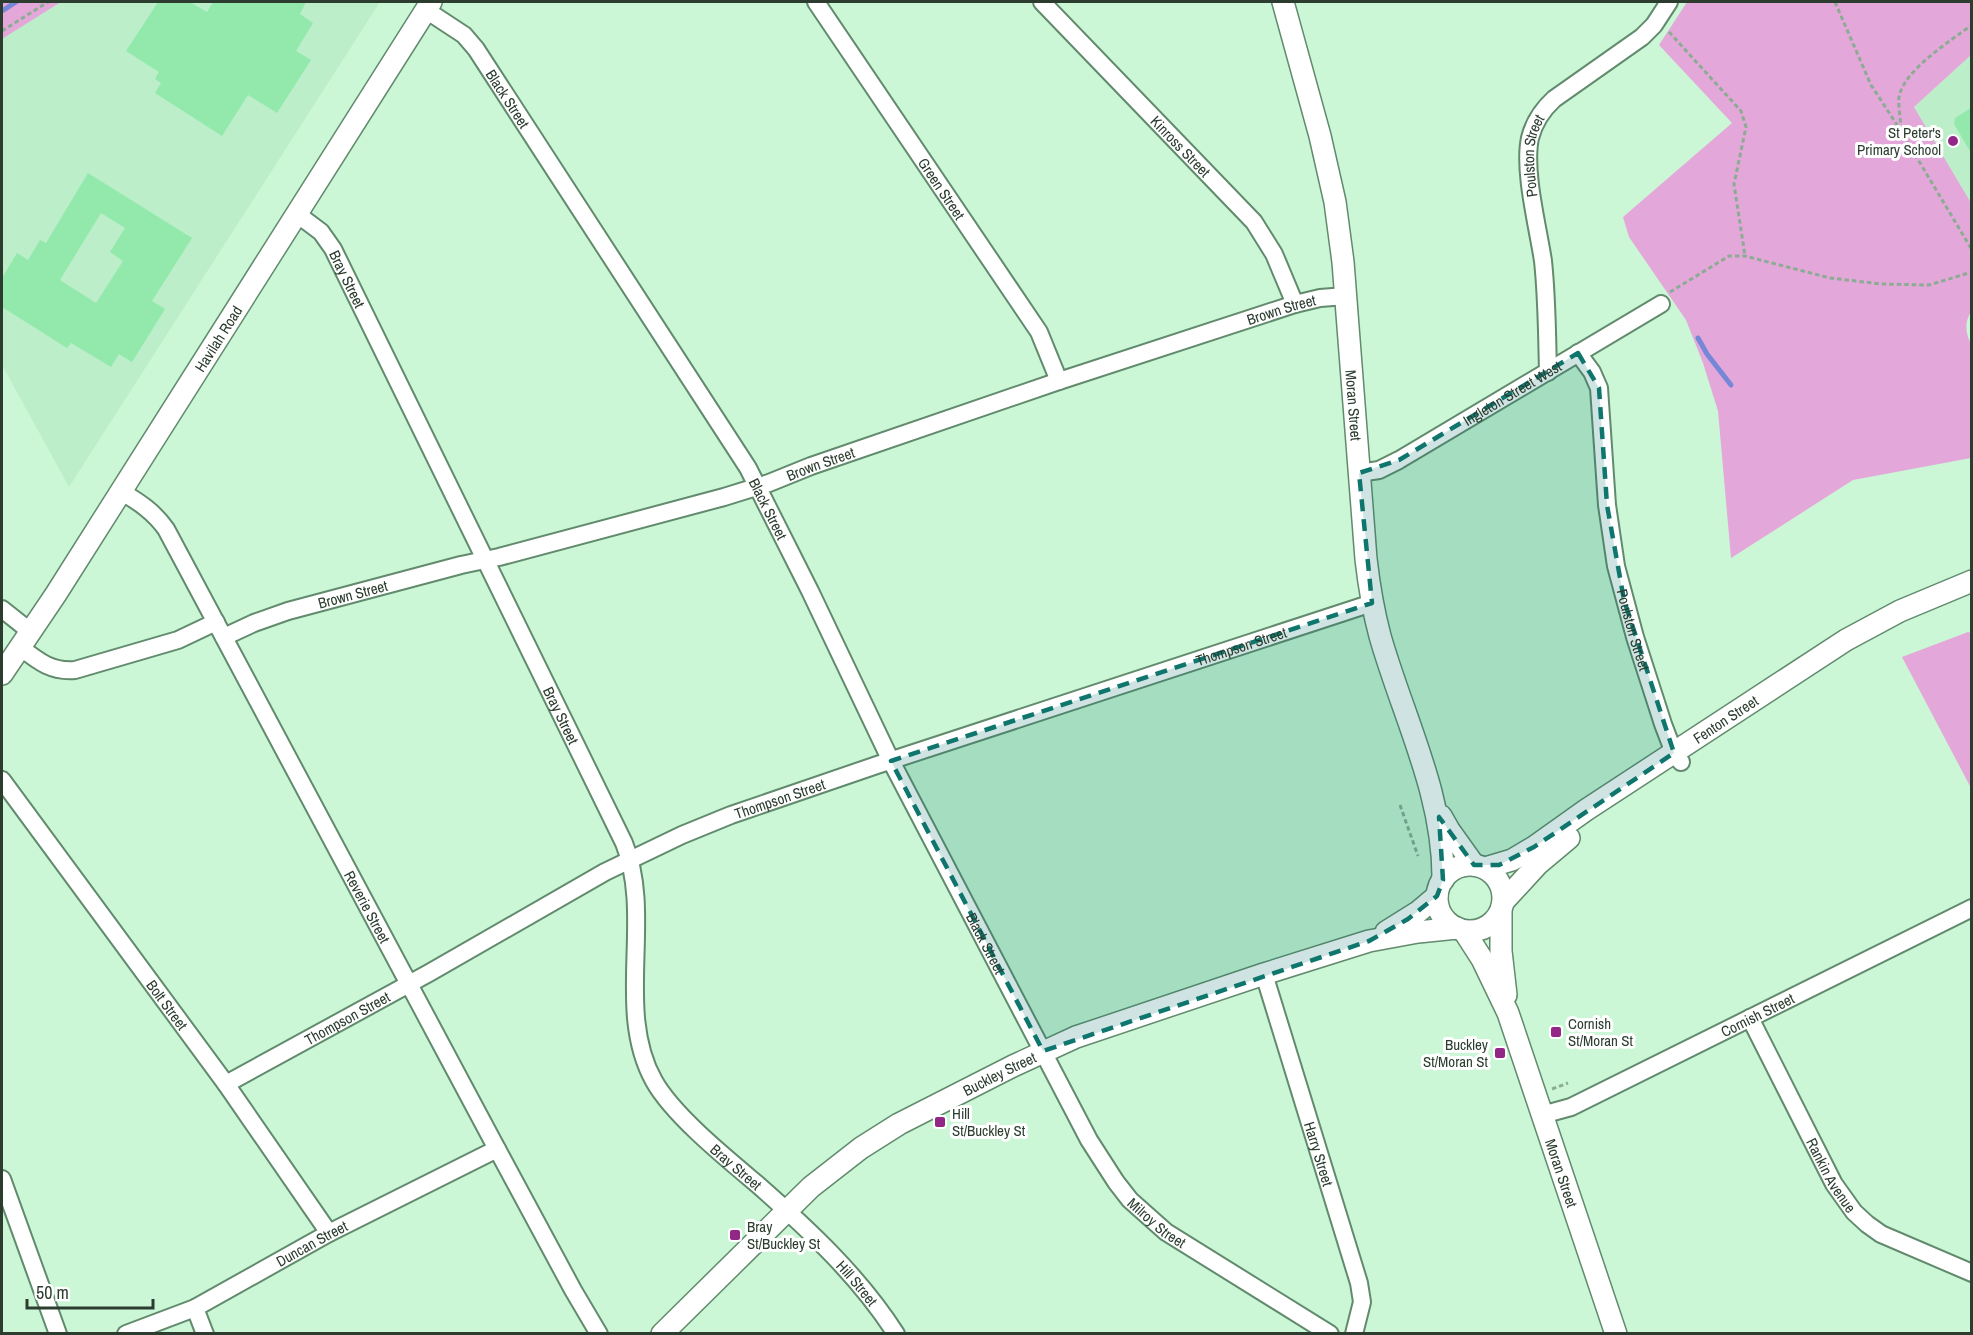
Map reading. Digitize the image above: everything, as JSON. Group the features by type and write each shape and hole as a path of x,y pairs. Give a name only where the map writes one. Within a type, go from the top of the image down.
{"street":[{"name":"Green Street","path":"816,2 1039,332 1059,381"},
{"name":"Kinross Street","path":"1042,2 1254,222 1274,254 1295,304"},
{"name":"Moran Street","path":"1283,2 1328,170 1338,222 1346,296 1366,559 1372,603 1380,636 1436,805 1449,830 1480,867"},
{"name":"Poulston Street","path":"1548,372 1545,281 1529,165 1531,137 1537,120 1554,99 1642,37 1658,20 1669,2"},
{"name":"Havilah Road","path":"2,674 122,492 429,6"},
{"name":"Black Street","path":"429,6 464,35 476,50 758,487 891,761 1043,1052"},
{"name":"Bray Street","path":"297,214 321,232 333,249 630,859 635,903 636,1008 639,1036 650,1072 664,1095 680,1114 787,1210"},
{"name":"Brown Street","path":"224,637 288,611 758,487 811,466 1059,381 1295,304 1320,298 1346,296"},
{"name":"Ingleton Street West","path":"1359,473 1379,470 1400,460 1661,304"},
{"name":"Poulston Street","path":"1578,353 1592,372 1599,388 1607,505 1616,566 1624,600 1662,720 1678,758"},
{"name":"Reverie Street","path":"122,492 143,505 166,529 497,1149 599,1334"},
{"name":"Fenton Street","path":"1502,907 1538,864 1564,841 1678,758 1863,631 1900,611 1971,581"},
{"name":"Fenton Street","path":"1480,867 1512,860 1586,810 1678,758 1870,642 1919,617 1971,595"},
{"name":"Thompson Street","path":"226,1084 630,859 731,815 1372,603"},
{"path":"2,609 49,668 57,670 75,670 178,640 216,622"},
{"name":"Bolt Street","path":"2,780 226,1084 329,1233"},
{"name":"Moran Street","path":"1436,805 1442,854 1440,888"},
{"path":"1480,867 1494,874 1500,882 1503,892 1502,907 1494,921 1485,928 1475,931 1460,929 1442,915 1440,888 1456,868 1480,867"},
{"name":"Buckley Street","path":"1369,941 1408,920 1440,888"},
{"name":"Moran Street","path":"1502,907 1500,951 1508,1013"},
{"name":"Cornish Street","path":"1542,1115 1571,1107 1971,908"},
{"name":"Moran Street","path":"1460,929 1482,959 1508,1013 1616,1334"},
{"name":"Buckley Street","path":"662,1334 787,1210 837,1165 899,1124 1076,1037 1369,941 1418,932 1460,929"},
{"name":"Harry Street","path":"1264,974 1359,1282 1362,1302 1354,1334"},
{"name":"Rankin Avenue","path":"1750,1018 1834,1184 1854,1212 1867,1224 1894,1240 1971,1273"},
{"name":"Milroy Street","path":"1043,1052 1089,1140 1116,1182 1131,1200 1166,1232 1330,1334"},
{"name":"Duncan Street","path":"126,1334 195,1308 329,1233 497,1149"},
{"path":"2,1179 58,1334"},
{"name":"Hill Street","path":"787,1210 848,1270 885,1316 896,1334"},
{"path":"195,1308 205,1334"}],"path":[{"path":"2,31 48,2"},
{"path":"1834,2 1870,85 1901,131 1971,250"},
{"path":"1658,20 1742,111 1746,127 1734,184 1745,256"},
{"path":"1901,131 1899,95 1906,82 1922,63 1971,25"},
{"path":"1661,304 1667,294 1729,256 1745,256 1830,278 1881,284 1929,285 1971,272"},
{"path":"1400,805 1418,856"}],"highlighted area":[{"path":"1578,353 1599,388 1607,505 1624,600 1674,753 1534,847 1499,865 1474,865 1439,817 1443,880 1437,896 1408,919 1369,941 1043,1051 891,761 1372,603 1359,473 1399,460"}],"shaded area":[{"path":"2,2 61,2 2,39"},
{"path":"61,2 380,2 69,487 2,365 2,39"},
{"path":"1687,2 1971,2 1971,55 1914,107 1971,203 1972,311 1966,328 1972,345 1971,458 1853,480 1731,558 1718,411 1703,363 1686,320 1629,237 1623,217 1732,123 1659,45"},
{"name":"St Peter's Primary School","path":"1971,55 1971,204 1914,107"},
{"path":"1968,632 1972,633 1971,788 1902,657"}],"building":[{"path":"158,2 190,2 207,12 213,2 306,2 300,14 313,23 296,51 311,60 277,113 248,95 222,136 155,93 161,83 155,79 159,72 126,51"},
{"path":"1971,108 1971,153 1954,124 1955,118"},
{"path":"88,173 192,238 152,301 165,309 132,362 119,354 111,367 71,343 67,348 2,307 2,278 17,253 28,260 40,240 46,243","holes":["101,213 125,228 110,252 123,261 96,303 60,280"]}],"waterway":[{"path":"2,11 16,2"},
{"path":"1698,338 1707,354 1731,385"}],"place":[{"name":"St Peter's Primary School","path":"1953,141"},
{"name":"Cornish St/Moran St","path":"1556,1032"},
{"name":"Buckley St/Moran St","path":"1500,1053"},
{"name":"Hill St/Buckley St","path":"940,1122"},
{"name":"Bray St/Buckley St","path":"735,1235"}]}
